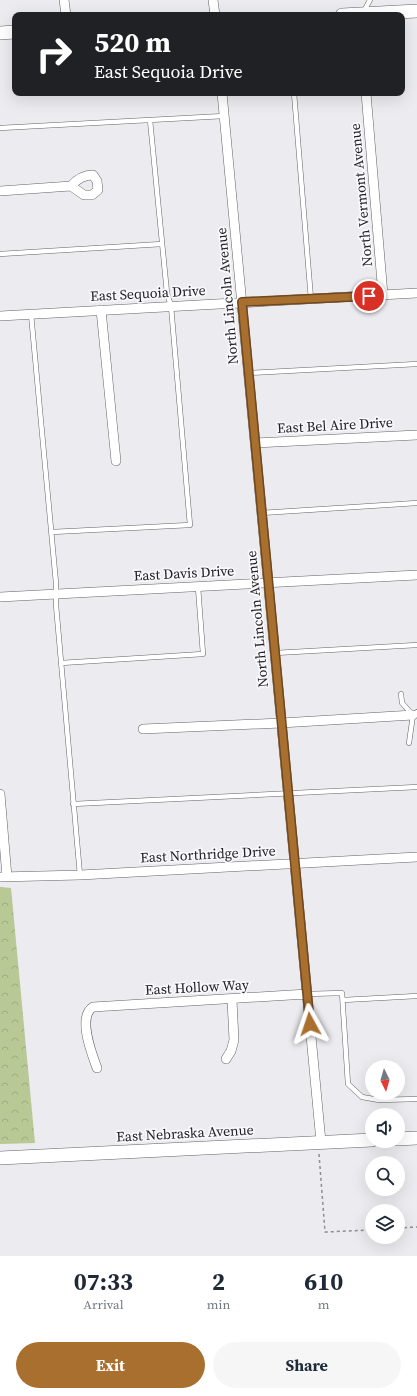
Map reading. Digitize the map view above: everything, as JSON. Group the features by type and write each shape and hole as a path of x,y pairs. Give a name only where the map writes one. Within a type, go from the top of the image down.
{"street":[{"path":"64,0 66,12"},
{"path":"214,0 215,12"},
{"path":"398,12 417,11"},
{"path":"0,33 12,32"},
{"name":"North Lincoln Avenue","path":"222,96 307,994 319,1142"},
{"name":"North Vermont Avenue","path":"366,96 383,295"},
{"path":"0,191 70,186"},
{"name":"East Sequoia Drive","path":"0,316 417,293"},
{"path":"101,310 116,461"},
{"name":"East Bel Aire Drive","path":"255,443 417,434"},
{"name":"East Davis Drive","path":"0,597 417,575"},
{"path":"143,729 281,723 416,714"},
{"path":"0,794 4,877"},
{"name":"East Northridge Drive","path":"4,877 80,875 417,857"},
{"name":"East Hollow Way","path":"97,1068 90,1049 87,1034 86,1015 93,1007 232,1000 307,994"},
{"path":"226,1059 232,1051 234,1040 232,1000"},
{"path":"405,1139 417,1138"},
{"name":"East Nebraska Avenue","path":"0,1158 365,1140"}],"lane":[{"path":"361,12 370,0"},
{"path":"294,96 311,299"},
{"path":"0,128 224,116"},
{"path":"52,532 190,524 171,306 167,293 150,120"},
{"path":"0,254 162,244"},
{"path":"31,314 52,532 60,663 80,875"},
{"path":"248,373 417,364"},
{"path":"261,513 417,503"},
{"path":"60,663 203,654 198,587"},
{"path":"274,653 417,645"},
{"path":"401,694 402,703 416,714 409,743"},
{"path":"73,804 417,786"},
{"path":"307,994 342,993 348,1084 362,1097 379,1100 417,1099"},
{"path":"343,1000 417,996"}],"path":[{"path":"319,1142 325,1232 365,1230"},
{"path":"405,1228 417,1227"}],"green space":[{"path":"0,887 11,888 35,1143 0,1144"}],"route":[{"path":"310,1024 242,302 369,296"}]}
